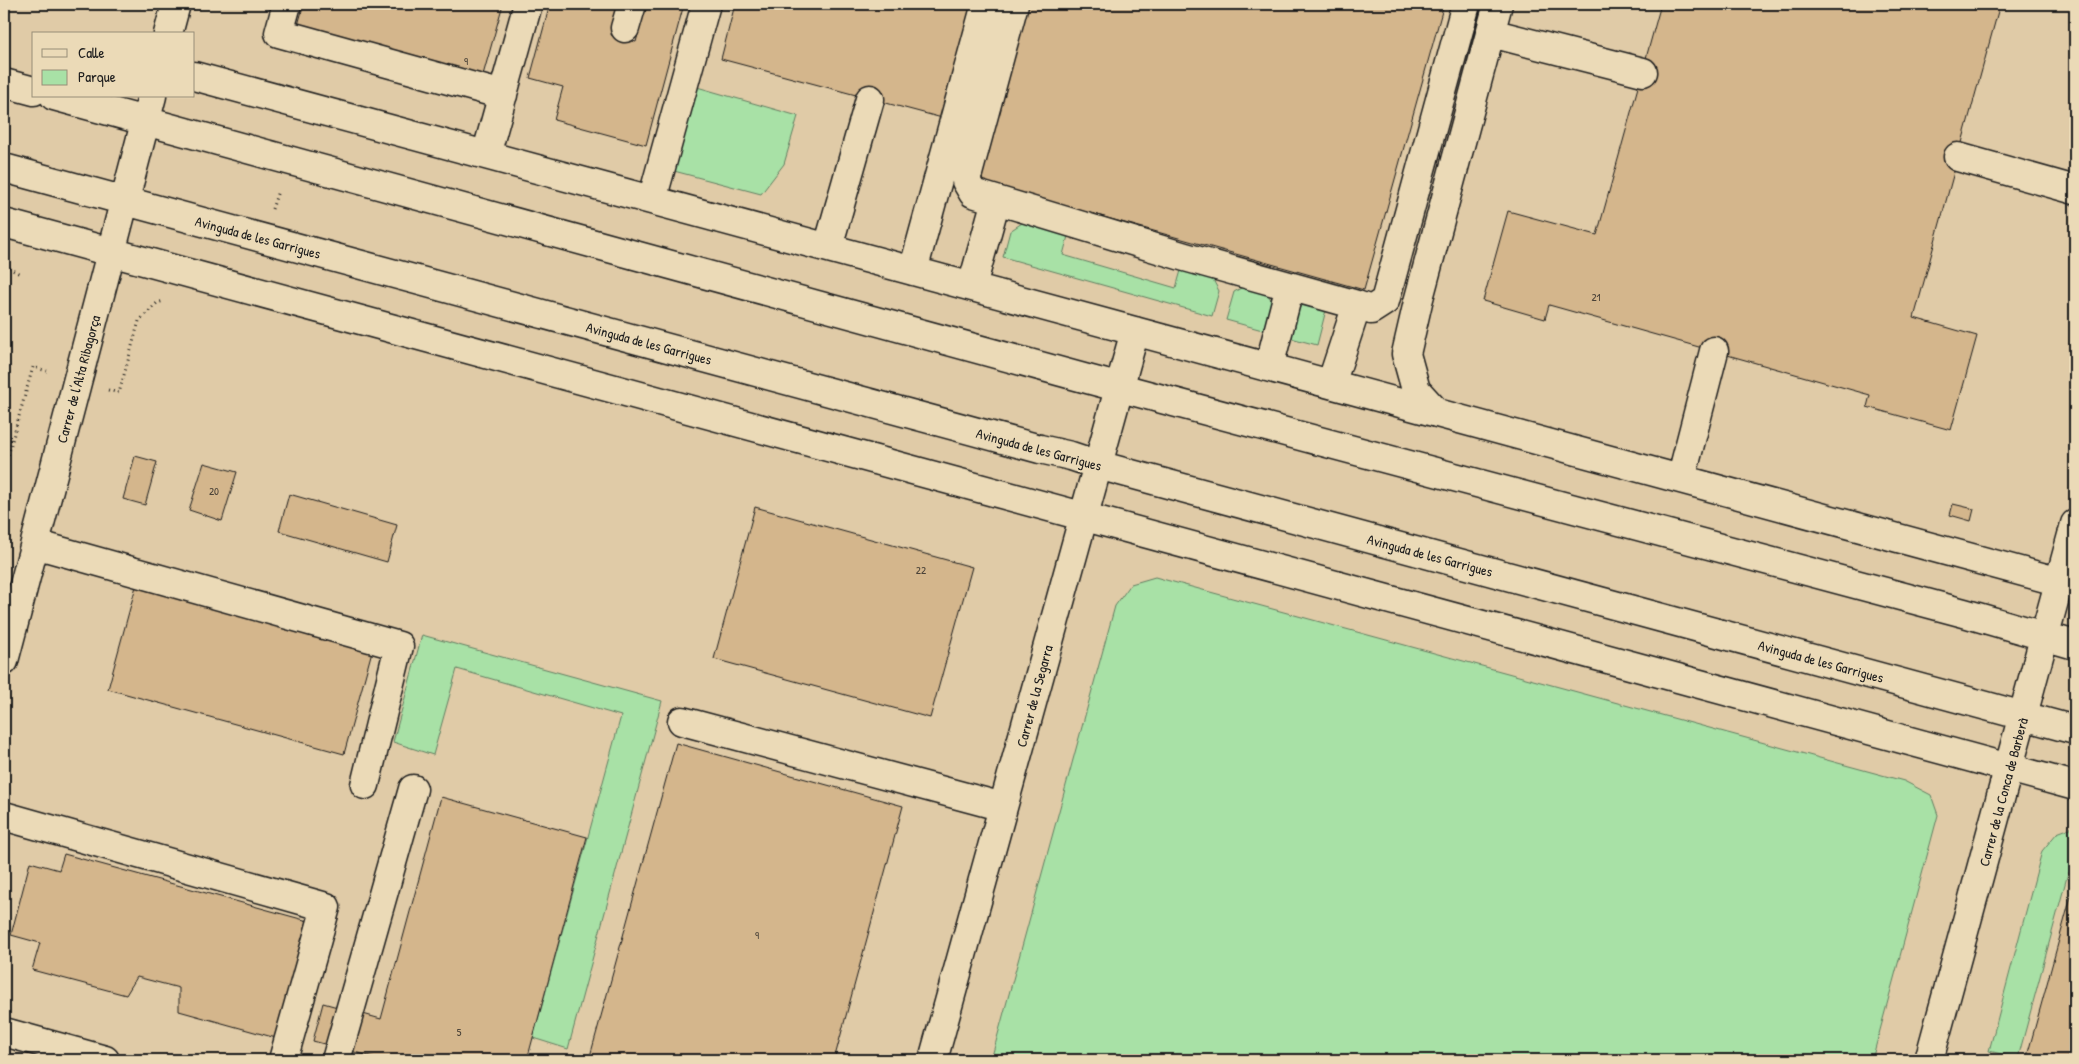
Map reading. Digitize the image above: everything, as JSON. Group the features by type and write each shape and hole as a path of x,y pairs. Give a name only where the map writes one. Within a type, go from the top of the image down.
{"street":[{"path":"169,32 176,4"},
{"path":"287,4 279,33 503,95"},
{"path":"486,155 528,4"},
{"path":"652,200 706,4"},
{"path":"913,271 986,4"},
{"path":"1014,4 966,181 973,193 1371,310 1386,301 1466,4"},
{"path":"1437,413 1416,390 1406,354 1418,302 1498,4"},
{"path":"1491,33 1643,72"},
{"path":"195,76 2067,584"},
{"path":"4,83 32,90"},
{"path":"69,98 149,109 212,141 2075,644"},
{"path":"828,247 870,99"},
{"name":"Carrer de l'Alta Ribagorça","path":"4,661 149,109"},
{"path":"1958,157 2075,190"},
{"name":"Avinguda de les Garrigues","path":"4,168 2075,730"},
{"path":"972,286 996,200"},
{"path":"4,223 2075,786"},
{"path":"1269,367 1290,286"},
{"path":"1331,384 1357,305"},
{"name":"Carrer de la Segarra","path":"934,1060 1135,331"},
{"path":"1681,479 1714,351"},
{"name":"Carrer de la Conca de Barberà","path":"1929,1060 2045,636 2067,584 2075,524"},
{"path":"34,544 399,646 365,785"},
{"path":"682,721 1004,808"},
{"path":"336,1060 413,789"},
{"path":"4,816 326,907 283,1060"},
{"path":"4,1032 105,1060"}],"path":[{"path":"262,238 288,160"},
{"path":"4,266 20,274"}],"shaded area":[{"path":"4,4 2075,4 2075,1060 4,1060"}],"green space":[{"path":"697,87 798,116 784,164 761,194 674,171"},
{"path":"1022,223 1068,236 1063,255 1176,288 1182,267 1211,276 1219,291 1212,316 1003,257 1010,231"},
{"path":"1248,284 1266,291 1274,305 1266,331 1226,320 1234,292"},
{"path":"1309,300 1327,306 1317,345 1291,338 1297,310"},
{"path":"1155,577 1904,781 1931,795 1938,815 1872,1060 991,1060 1115,606 1131,584"},
{"path":"422,635 662,701 568,1049 533,1038 621,716 457,669 433,755 393,742"},
{"path":"2075,827 2075,874 2068,873 2018,1058 1989,1051 2042,851 2057,833"}],"building":[{"path":"304,4 503,4 483,75 298,25"},
{"path":"550,4 619,4 611,35 636,42 646,4 684,4 646,145 554,120 563,87 530,78"},
{"path":"735,4 976,4 946,119 721,59"},
{"path":"1028,4 1444,4 1364,290 979,182"},
{"path":"1661,4 2000,4 1914,318 1977,336 1951,430 1867,407 1870,395 1549,305 1545,319 1483,301 1508,211 1597,235"},
{"path":"135,456 157,462 145,505 123,499"},
{"path":"204,463 237,472 222,521 189,510"},
{"path":"289,494 397,525 387,562 279,531"},
{"path":"1953,504 1974,509 1971,521 1950,515"},
{"path":"755,507 972,567 930,718 714,659"},
{"path":"136,586 372,651 344,754 108,689"},
{"path":"676,743 903,806 834,1060 589,1060"},
{"path":"441,797 587,837 527,1060 384,1060 313,1041 323,1003 381,1019"},
{"path":"64,854 308,921 276,1038 179,1011 179,988 137,977 126,995 32,970 40,943 11,935 30,862 59,870"},
{"path":"2073,889 2075,889 2075,1060 2026,1060"}]}
